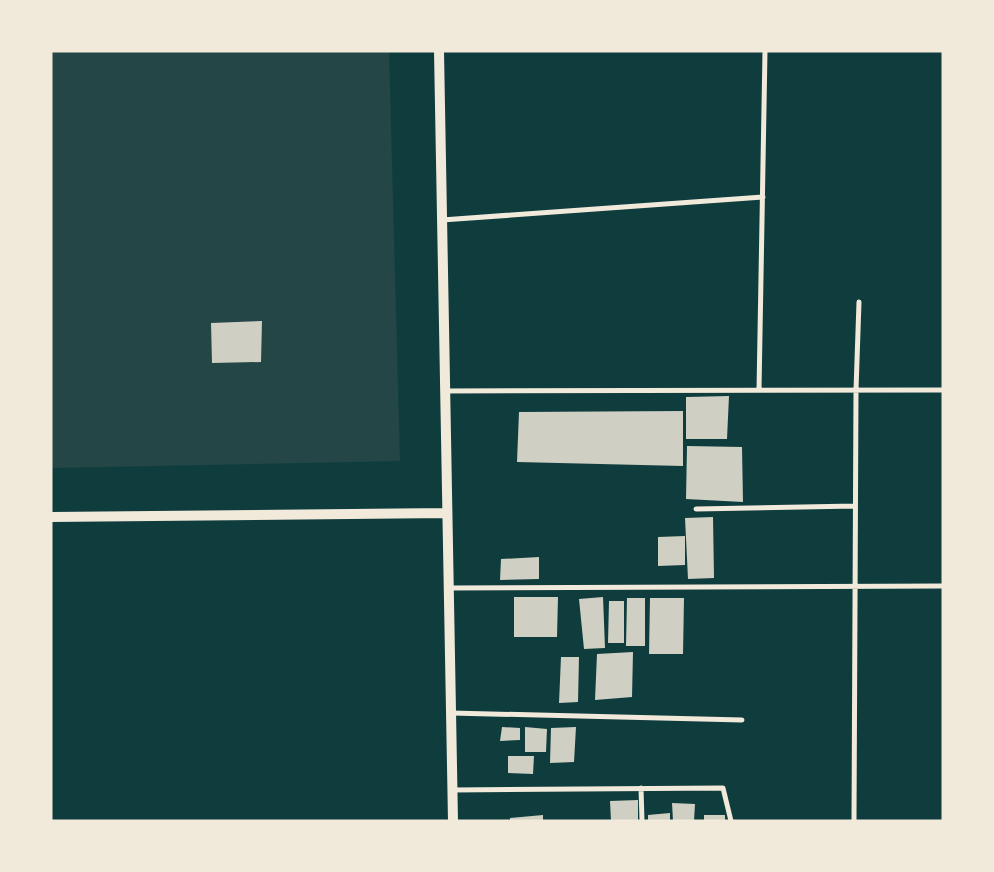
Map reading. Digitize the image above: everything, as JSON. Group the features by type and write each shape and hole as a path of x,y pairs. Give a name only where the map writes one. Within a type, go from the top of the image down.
{"main road":[{"path":"439,51 452,821"},
{"path":"51,517 446,513"}],"street":[{"path":"759,390 765,51"},
{"path":"442,220 763,197"},
{"path":"854,821 856,390 860,302"},
{"path":"444,390 943,390"},
{"path":"696,509 855,506"},
{"path":"448,588 943,586"},
{"path":"451,714 742,720"},
{"path":"641,788 642,821"},
{"path":"452,790 723,788 731,821"}],"shaded area":[{"path":"51,51 389,51 400,461 51,468"}],"building":[{"path":"262,321 261,362 212,363 211,323"},
{"path":"729,396 727,439 686,439 686,397"},
{"path":"683,411 683,466 517,462 519,412"},
{"path":"687,446 742,447 743,502 686,499"},
{"path":"713,517 714,578 688,579 685,518"},
{"path":"685,536 685,565 658,566 658,537"},
{"path":"539,557 539,579 500,580 501,559"},
{"path":"514,597 558,597 557,637 514,637"},
{"path":"603,597 605,648 584,649 579,599"},
{"path":"627,598 645,598 645,646 626,646"},
{"path":"650,598 684,598 683,654 649,654"},
{"path":"609,601 624,601 624,643 608,643"},
{"path":"633,652 632,697 595,700 597,654"},
{"path":"561,657 579,657 578,702 559,703"},
{"path":"502,727 520,728 520,740 500,741"},
{"path":"525,727 547,729 546,752 525,752"},
{"path":"576,727 574,762 550,763 551,728"},
{"path":"508,756 534,756 533,774 508,773"},
{"path":"638,800 638,821 611,821 610,801"},
{"path":"672,803 695,804 694,821 673,821"},
{"path":"670,813 670,821 648,821 648,815"},
{"path":"543,815 543,821 510,821 510,818"},
{"path":"704,815 725,815 725,821 704,821"}]}
